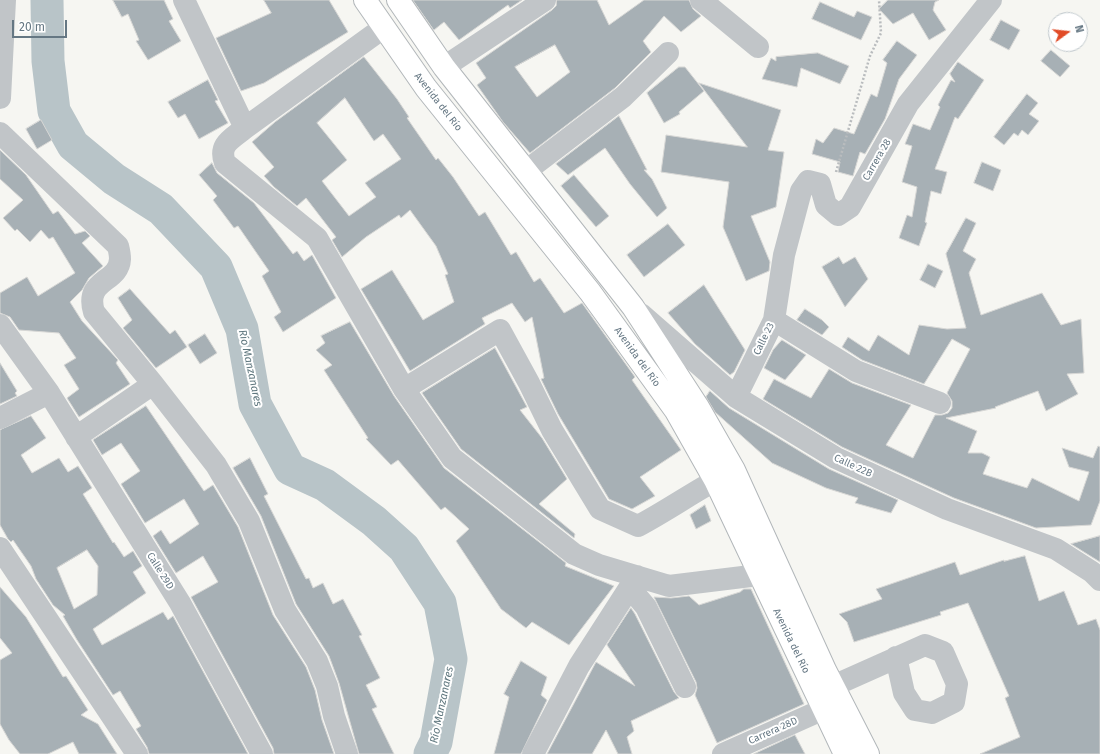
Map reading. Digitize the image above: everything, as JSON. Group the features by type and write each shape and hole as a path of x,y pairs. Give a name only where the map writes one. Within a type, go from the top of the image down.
{"main road":[{"name":"Avenida del Río","path":"364,0 426,88 573,271 676,411 715,480 845,754"},
{"name":"Avenida del Río","path":"398,0 444,67 633,306 698,406 734,470 833,686 868,754"},
{"path":"516,200 530,177"},
{"path":"573,271 592,255"}],"street":[{"path":"0,90 5,0"},
{"path":"184,0 245,128"},
{"path":"444,67 545,0"},
{"path":"701,0 758,48"},
{"name":"Carrera 28","path":"784,255 801,191 808,181 820,184 826,205 838,215 850,207 908,104 991,0"},
{"path":"383,28 245,128 224,146 222,154 225,163 317,238 404,389 452,458 574,554 634,582 669,586 759,575"},
{"path":"530,177 623,97 668,52"},
{"path":"0,132 27,160 118,246 120,260 117,269 93,292 91,302 94,312 153,384 216,465 249,521 285,610 320,668 327,686 334,716 347,754"},
{"name":"Calle 23","path":"736,397 774,320 784,255"},
{"name":"Calle 22B","path":"633,306 736,397 836,458 947,509 1056,549 1092,572 1100,580"},
{"path":"774,320 856,372 940,403"},
{"name":"Calle 29D","path":"0,325 49,393 180,603 262,754"},
{"path":"404,389 500,330 529,383 552,430 600,509 638,526 670,509 715,480 734,470"},
{"path":"76,437 153,384"},
{"path":"0,418 49,393"},
{"path":"0,548 137,754"},
{"path":"634,582 685,687"},
{"path":"533,754 579,666 634,582"},
{"path":"833,686 896,657"},
{"name":"Carrera 28D","path":"723,754 824,709"}],"path":[{"path":"835,175 870,56 882,33 879,0"}],"building":[{"path":"113,0 164,0 173,19 169,21 181,41 148,60 136,41 139,40 128,14 122,17"},
{"path":"264,0 329,0 348,32 264,83 241,91 216,38 271,13"},
{"path":"413,0 522,0 510,8 508,5 459,40 444,22 434,30"},
{"path":"557,0 597,0 609,25 644,0 689,0 693,9 701,16 681,32 664,16 643,41 651,52 615,88 530,153 503,122 477,85 486,78 476,63 556,6","holes":["555,45 570,72 537,97 515,67"]},
{"path":"888,0 939,0 935,2 933,10 946,30 929,40 913,13 893,24 879,9"},
{"path":"820,2 854,17 857,11 872,17 861,40 812,19"},
{"path":"1001,20 1020,30 1009,50 990,40"},
{"path":"897,41 917,55 899,79 885,119 865,154 860,152 853,176 838,172 840,162 812,154 816,139 823,143 834,128 854,134 871,94 877,97 887,63 883,60"},
{"path":"1049,52 1053,52 1070,66 1060,77 1041,61"},
{"path":"818,53 849,66 840,84 801,68 797,87 762,79 771,58 776,61 776,57"},
{"path":"364,57 397,99 409,117 407,118 436,160 438,158 453,177 479,216 485,212 511,255 516,252 534,282 540,278 564,313 582,303 635,377 632,380 681,450 640,477 655,496 632,509 609,499 558,414 541,379 544,378 532,317 525,322 512,303 482,318 485,324 410,371 361,289 392,270 423,320 454,302 445,275 448,274 436,246 410,210 401,218 399,215 366,237 342,257 332,240 336,237 306,198 297,206 274,187 264,176 274,167 252,142 275,122","holes":["345,98 374,141 383,134 401,159 365,183 376,197 349,216 322,181 347,160 317,123"]},
{"path":"958,62 984,80 958,119 955,117 935,169 947,172 941,194 931,191 925,222 927,223 919,246 899,238 907,215 912,217 917,187 902,182 912,146 905,144 913,124 930,130 940,107 938,105 951,80 955,82 950,74"},
{"path":"679,67 685,67 704,91 679,112 680,114 664,123 647,93"},
{"path":"208,80 218,100 215,101 228,123 199,139 185,114 178,118 168,102"},
{"path":"699,83 781,110 768,150 784,152 776,207 751,216 770,262 769,271 746,281 723,227 729,182 661,172 666,135 747,147"},
{"path":"1027,94 1038,103 1029,114 1039,121 1028,135 1022,130 1018,136 1014,133 1004,145 994,137"},
{"path":"619,116 647,170 644,170 652,179 667,208 657,217 630,184 605,148 568,175 556,164"},
{"path":"41,120 52,140 37,149 26,129"},
{"path":"0,150 26,175 53,214 58,211 75,234 85,231 90,236 82,243 103,266 89,278 82,290 70,302 82,321 118,360 116,363 130,384 79,417 67,398 79,389 64,365 76,358 59,333 19,330 10,317 0,313 0,293 27,277 38,296 75,273 53,237 49,239 41,230 30,242 17,229 15,231 3,218 23,200 0,179"},
{"path":"982,162 1001,170 993,191 974,183"},
{"path":"212,163 217,173 254,203 293,254 297,251 304,261 312,255 336,298 283,332 274,317 281,312 262,276 269,271 238,226 234,228 213,200 217,196 199,175"},
{"path":"574,175 609,216 596,227 561,186"},
{"path":"966,218 976,223 963,251 976,259 969,273 981,315 1042,293 1061,325 1081,319 1084,373 1067,374 1078,394 1046,411 1038,391 995,407 996,408 946,418 977,431 968,453 982,453 990,457 983,474 1027,488 1032,478 1079,501 1089,472 1069,467 1062,448 1093,458 1098,446 1100,447 1100,501 1091,525 1036,528 954,498 842,447 763,399 774,379 811,398 829,369 852,383 911,405 886,445 913,458 935,415 948,413 952,408 952,401 947,393 970,349 952,339 924,384 862,360 842,347 848,337 869,351 878,335 909,355 919,325 947,329 966,328 946,254"},
{"path":"668,224 685,245 644,277 627,255"},
{"path":"839,257 843,264 855,257 868,279 845,307 822,267"},
{"path":"928,264 943,271 935,288 920,280"},
{"path":"704,285 745,350 734,372 730,375 695,344 668,313"},
{"path":"130,289 170,334 175,330 187,347 156,368 123,328 132,320 118,298"},
{"path":"805,309 822,320 829,327 822,335 797,320"},
{"path":"350,322 394,396 444,468 566,563 565,566 614,586 569,645 532,622 526,628 501,609 456,541 469,529 445,507 441,510 398,460 391,465 366,439 368,438 324,370 332,365 316,350 325,343 321,336"},
{"path":"205,334 217,353 200,364 188,345"},
{"path":"782,340 806,355 785,380 764,368 773,350"},
{"path":"495,348 527,407 520,410 542,438 567,479 539,504 575,534 574,538 461,449 422,393"},
{"path":"0,363 17,391 15,393 17,396 0,404"},
{"path":"710,391 729,408 829,469 898,500 891,513 855,503 858,498 826,488 772,463 715,412 706,397"},
{"path":"146,406 204,491 213,485 238,527 273,615 306,667 315,690 322,720 334,754 274,754 273,748 191,597 218,582 203,556 176,573 153,536 161,530 170,544 199,524 184,499 145,523 121,484 140,471 121,443 102,455 93,440"},
{"path":"31,416 46,438 21,455 32,473 59,458 68,472 78,466 92,488 83,494 113,543 114,542 124,557 133,551 142,566 133,572 146,593 93,629 102,645 163,612 168,620 173,616 248,754 149,754 147,747 136,729 141,726 120,691 113,695 77,640 63,616 65,615 53,605 36,579 31,566 13,540 11,542 8,539 0,525 0,430","holes":["87,550 98,566 97,595 74,609 57,568"]},
{"path":"250,458 268,494 264,496 306,579 309,578 313,588 323,583 333,604 343,599 362,635 359,636 380,678 366,685 377,707 372,709 394,754 359,754 339,683 329,656 296,604 261,516 233,468"},
{"path":"705,505 711,521 696,529 690,515"},
{"path":"1100,536 1100,562 1071,544"},
{"path":"1025,556 1039,601 1064,591 1078,625 1096,619 1100,630 1100,754 980,754 1020,737 1005,698 1009,696 968,603 940,612 941,615 854,642 847,622 839,614 882,599 876,589 955,562 960,575 1004,560"},
{"path":"0,587 26,617 63,677 66,676 88,710 81,715 98,724 117,754 79,754 73,742 48,754 20,754 9,740 0,724 0,660 12,653 0,638"},
{"path":"744,589 751,589 804,704 717,743 695,695 697,688 696,682 654,597 671,598 689,596 699,605 740,592"},
{"path":"631,608 674,692 679,698 631,721 634,731 627,737 632,754 618,754 606,730 592,754 547,754 596,662 635,686 607,645"},
{"path":"521,661 547,677 541,695 547,700 521,754 494,754 509,697 504,694"},
{"path":"795,735 805,754 754,754"}],"waterway":[{"name":"Río Manzanares","path":"47,0 48,61 54,111 73,145 114,179 161,209 216,267 242,329 255,404 290,469 325,485 374,521 404,548 440,603 451,659 436,742 430,754"}]}
